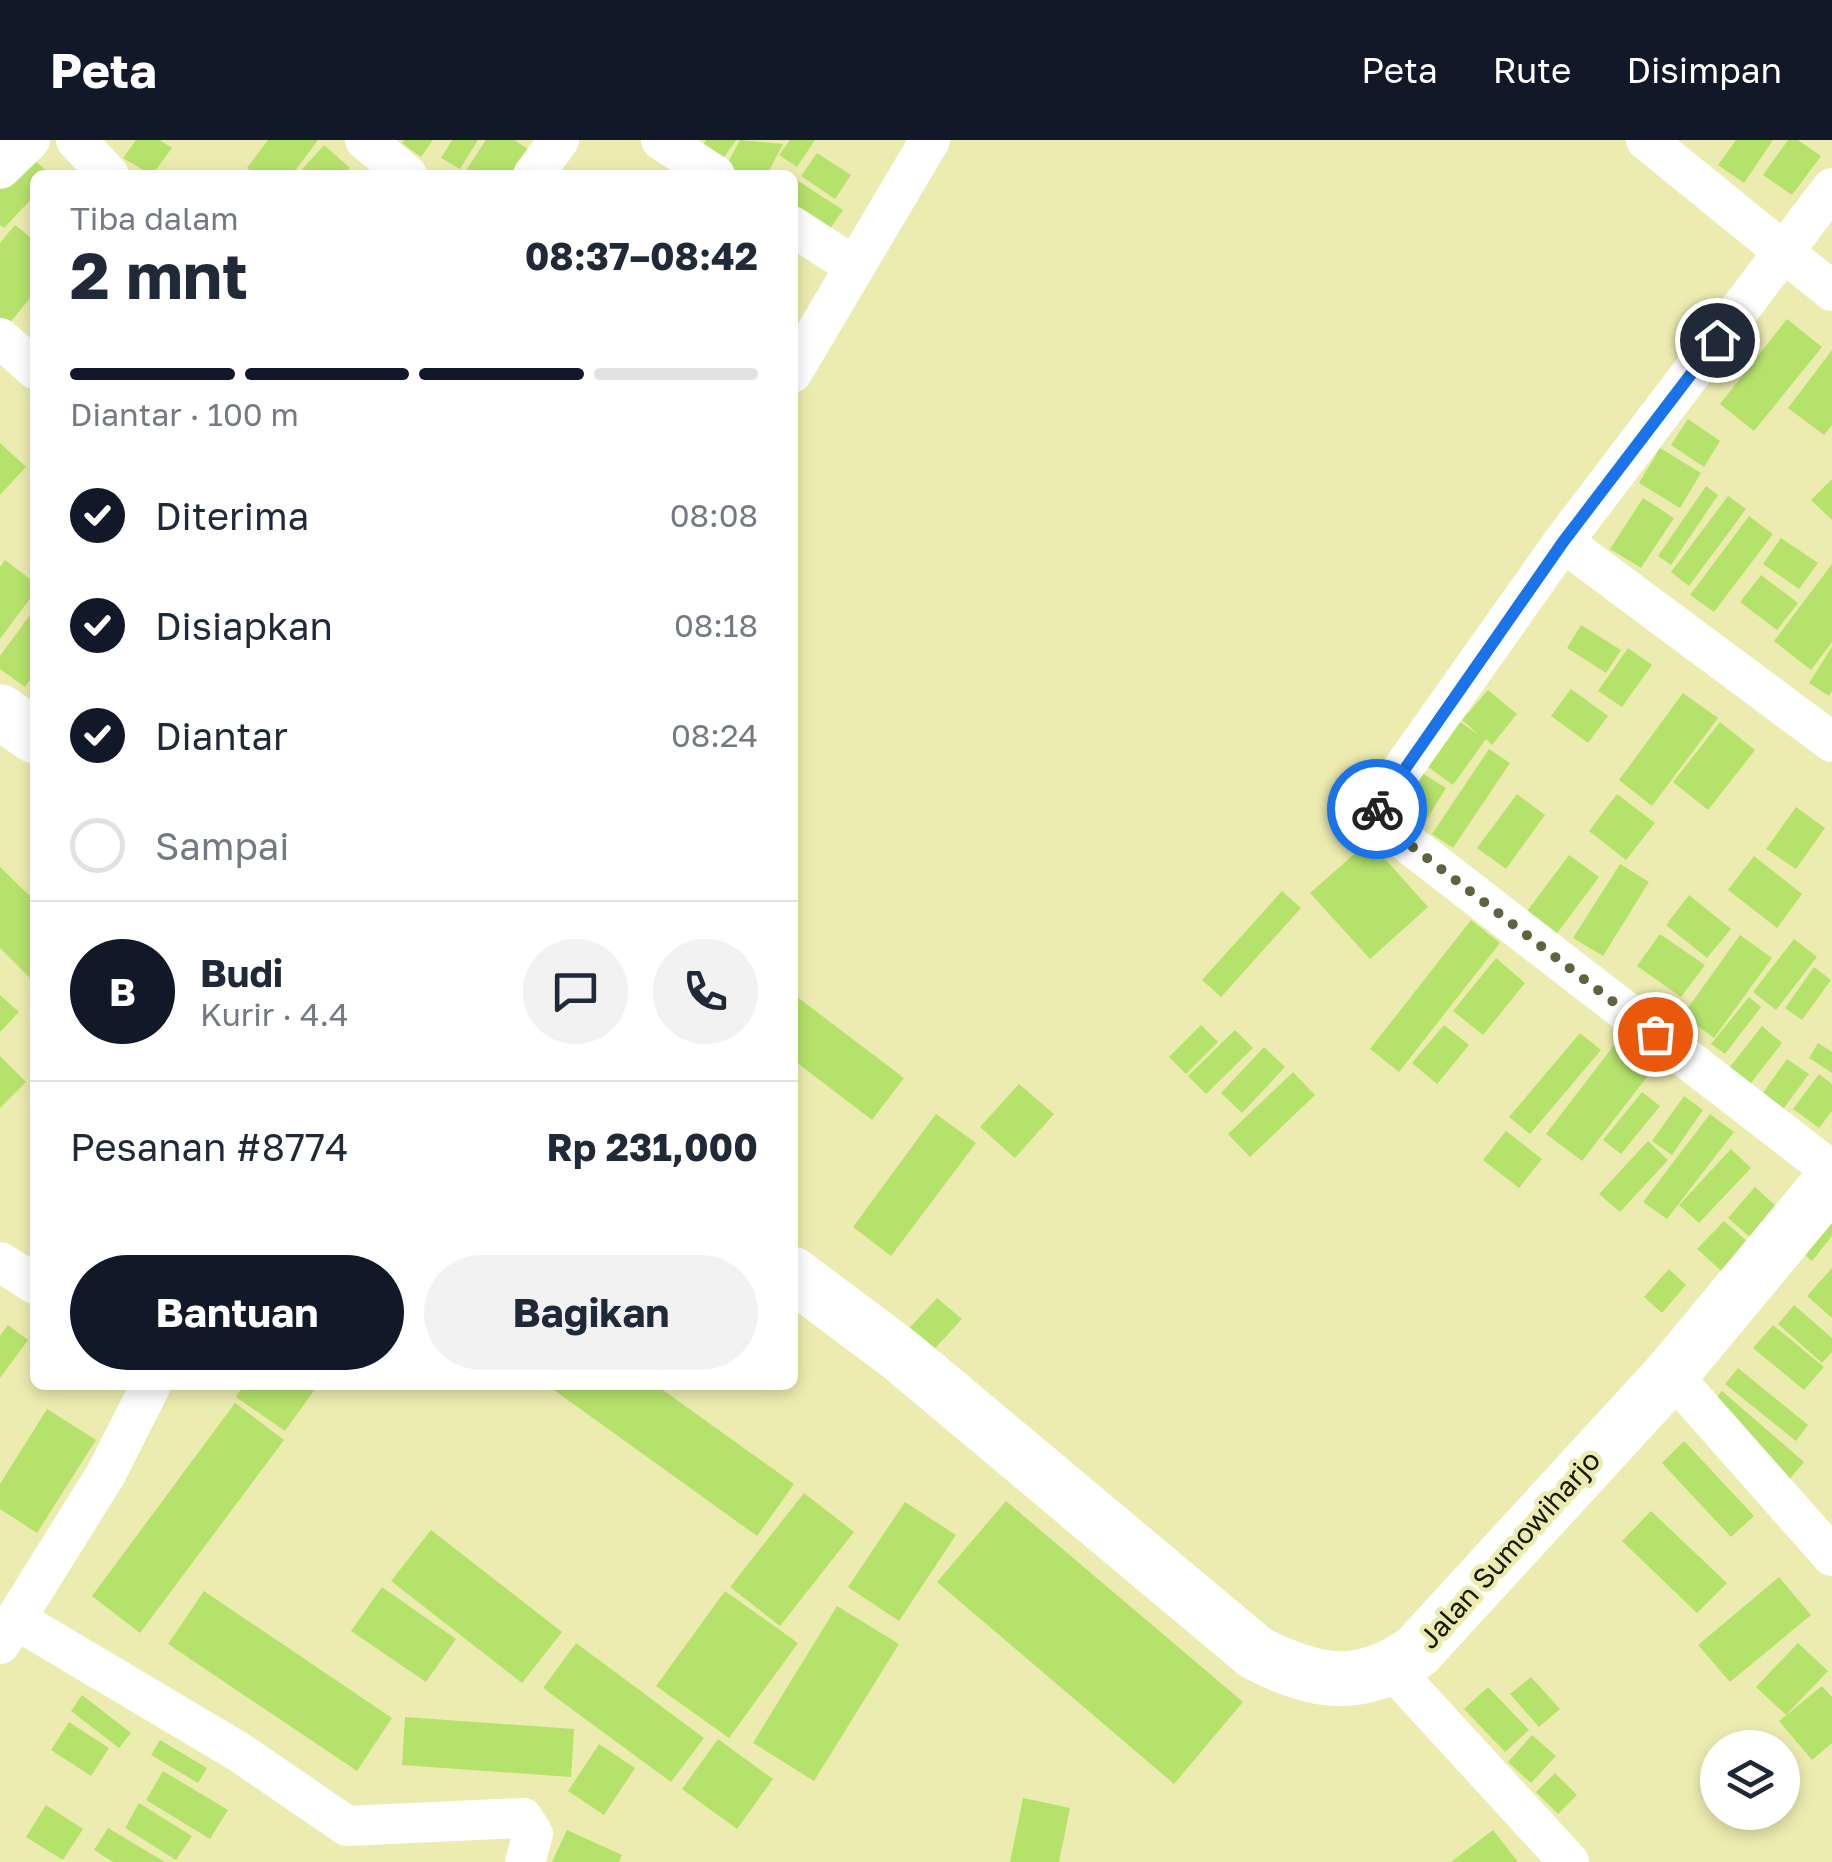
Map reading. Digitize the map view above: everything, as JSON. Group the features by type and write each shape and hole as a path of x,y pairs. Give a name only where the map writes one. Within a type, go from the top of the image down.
{"street":[{"path":"0,168 30,140"},
{"path":"76,140 104,170"},
{"path":"365,140 401,170"},
{"path":"537,170 559,140"},
{"path":"661,140 707,170"},
{"path":"798,364 930,140"},
{"path":"1646,140 1832,291"},
{"path":"1832,188 1563,542 1377,806 1379,818 1832,1171"},
{"path":"798,230 854,266"},
{"path":"0,338 30,365"},
{"path":"1563,542 1832,742"},
{"path":"0,712 30,733"},
{"name":"Jalan Sumowiharjo","path":"798,1278 899,1354 1256,1652 1321,1680 1392,1669 1417,1651 1671,1374 1832,1180"},
{"path":"0,1262 30,1281"},
{"path":"1671,1374 1832,1556"},
{"path":"149,1390 106,1474 9,1632 239,1752 347,1826 520,1818 530,1824 533,1834 525,1862"},
{"path":"1392,1669 1569,1862"}],"building":[{"path":"136,140 160,140 172,148 156,170 143,170 123,158"},
{"path":"268,140 318,140 296,170 247,168"},
{"path":"433,140 421,157 402,143"},
{"path":"452,140 478,140 460,169 441,158"},
{"path":"486,140 514,140 528,149 514,170 466,170"},
{"path":"706,140 736,140 716,169 696,155"},
{"path":"740,140 783,144 770,170 724,170"},
{"path":"790,140 815,140 797,167 779,155"},
{"path":"1736,140 1773,140 1744,183 1718,165"},
{"path":"1788,140 1798,140 1821,156 1792,195 1763,175"},
{"path":"324,145 350,168 348,170 302,170"},
{"path":"817,153 851,175 835,199 801,176"},
{"path":"28,154 46,170 30,170 30,200 4,228 0,225 0,183"},
{"path":"798,181 843,210 830,229 798,207"},
{"path":"15,225 30,237 30,298 8,325 0,318 0,243"},
{"path":"1787,319 1822,347 1754,431 1720,404"},
{"path":"1832,350 1832,425 1824,435 1788,408"},
{"path":"1688,419 1720,441 1704,467 1671,445"},
{"path":"0,443 26,467 0,495"},
{"path":"1660,448 1701,473 1680,508 1639,483"},
{"path":"1832,479 1832,520 1811,500"},
{"path":"1706,486 1718,495 1671,565 1658,556"},
{"path":"1728,496 1746,509 1689,586 1671,572"},
{"path":"1643,498 1674,518 1641,568 1610,549"},
{"path":"1749,516 1773,534 1714,612 1690,595"},
{"path":"1781,538 1818,563 1799,589 1763,564"},
{"path":"5,560 30,579 30,599 0,639 0,567"},
{"path":"1832,564 1832,642 1811,670 1774,641"},
{"path":"1761,575 1798,603 1777,630 1740,602"},
{"path":"30,615 30,680 25,687 0,669 0,656"},
{"path":"1581,625 1621,650 1606,673 1567,648"},
{"path":"1832,647 1832,691 1829,696 1809,683"},
{"path":"1628,648 1652,665 1622,707 1598,691"},
{"path":"1571,689 1608,716 1588,743 1551,716"},
{"path":"1488,690 1517,714 1492,745 1486,739 1453,785 1421,762 1453,717 1479,735 1462,720"},
{"path":"1683,693 1718,718 1652,806 1619,780"},
{"path":"1720,722 1755,750 1708,810 1673,782"},
{"path":"1489,749 1510,763 1453,848 1432,834"},
{"path":"1419,771 1446,788 1417,835 1390,819"},
{"path":"1517,794 1545,815 1506,869 1477,848"},
{"path":"1617,794 1655,823 1626,860 1589,831"},
{"path":"1796,807 1825,828 1796,869 1766,849"},
{"path":"1369,841 1428,907 1370,959 1310,893"},
{"path":"1569,855 1599,877 1555,936 1525,914"},
{"path":"1754,856 1802,894 1777,928 1728,890"},
{"path":"1620,864 1649,882 1603,956 1573,938"},
{"path":"0,867 30,896 30,978 0,948"},
{"path":"1282,891 1301,908 1221,997 1202,980"},
{"path":"1689,895 1731,929 1707,958 1666,925"},
{"path":"1471,920 1500,943 1399,1072 1370,1049"},
{"path":"1660,934 1705,965 1681,997 1637,966"},
{"path":"1740,935 1772,958 1714,1038 1683,1015"},
{"path":"1794,939 1817,957 1776,1010 1753,992"},
{"path":"1496,958 1525,983 1483,1035 1453,1011"},
{"path":"1814,967 1831,980 1802,1020 1785,1008"},
{"path":"0,995 19,1012 0,1032"},
{"path":"1749,997 1761,1007 1725,1054 1711,1044"},
{"path":"798,998 904,1078 872,1120 798,1064"},
{"path":"1201,1025 1218,1042 1186,1074 1169,1057"},
{"path":"1444,1025 1469,1045 1437,1084 1412,1063"},
{"path":"1762,1026 1782,1043 1747,1088 1726,1072"},
{"path":"1235,1030 1253,1048 1206,1094 1188,1076"},
{"path":"1580,1033 1601,1050 1530,1134 1509,1117"},
{"path":"1818,1043 1832,1052 1832,1073 1809,1058"},
{"path":"1614,1045 1650,1073 1582,1161 1546,1134"},
{"path":"1264,1047 1285,1067 1242,1113 1221,1093"},
{"path":"0,1056 26,1082 0,1108"},
{"path":"1787,1059 1809,1074 1781,1112 1760,1097"},
{"path":"1293,1072 1315,1095 1250,1157 1228,1134"},
{"path":"1819,1074 1832,1084 1832,1111 1819,1128 1793,1109"},
{"path":"1019,1084 1054,1114 1015,1158 980,1127"},
{"path":"1642,1092 1660,1106 1621,1154 1603,1140"},
{"path":"1684,1096 1703,1110 1672,1155 1652,1141"},
{"path":"936,1114 976,1143 891,1256 853,1227"},
{"path":"1710,1114 1734,1132 1667,1219 1643,1202"},
{"path":"1506,1131 1542,1159 1519,1188 1483,1160"},
{"path":"1648,1141 1668,1160 1620,1212 1599,1194"},
{"path":"1731,1149 1751,1168 1699,1223 1679,1205"},
{"path":"1755,1187 1777,1207 1750,1237 1728,1218"},
{"path":"1832,1220 1832,1236 1812,1261 1796,1248"},
{"path":"1724,1221 1756,1249 1729,1278 1697,1249"},
{"path":"1832,1268 1832,1318 1807,1296"},
{"path":"1669,1269 1686,1285 1662,1313 1644,1297"},
{"path":"937,1298 962,1319 928,1356 904,1334"},
{"path":"1794,1305 1832,1338 1832,1352 1822,1363 1778,1324"},
{"path":"8,1325 28,1340 0,1378 0,1336"},
{"path":"1773,1325 1824,1367 1804,1390 1753,1348"},
{"path":"1738,1368 1808,1425 1796,1441 1725,1384"},
{"path":"241,1390 314,1390 285,1431 236,1397"},
{"path":"554,1390 663,1390 794,1484 757,1536"},
{"path":"1722,1391 1804,1462 1788,1481 1707,1409"},
{"path":"235,1403 284,1440 140,1633 92,1596"},
{"path":"47,1409 96,1440 37,1533 0,1509 0,1484"},
{"path":"1684,1441 1754,1516 1731,1537 1662,1463"},
{"path":"804,1493 854,1532 780,1626 730,1587"},
{"path":"1006,1501 1243,1702 1174,1784 937,1582"},
{"path":"905,1502 956,1535 899,1621 848,1587"},
{"path":"1651,1511 1727,1583 1697,1613 1622,1541"},
{"path":"431,1530 562,1632 522,1683 391,1581"},
{"path":"1779,1577 1811,1615 1730,1682 1698,1645"},
{"path":"382,1587 456,1639 426,1682 351,1631"},
{"path":"204,1591 392,1718 357,1771 168,1644"},
{"path":"725,1591 798,1643 729,1738 656,1686"},
{"path":"837,1606 899,1644 814,1781 753,1743"},
{"path":"576,1643 704,1738 671,1782 543,1688"},
{"path":"1798,1643 1828,1671 1786,1715 1756,1687"},
{"path":"1531,1677 1560,1709 1539,1727 1510,1694"},
{"path":"1822,1686 1832,1697 1832,1743 1812,1760 1800,1746 1800,1730 1787,1730 1779,1721"},
{"path":"1488,1687 1529,1730 1505,1752 1464,1709"},
{"path":"82,1695 131,1733 119,1748 71,1711"},
{"path":"405,1717 574,1729 571,1777 402,1765"},
{"path":"69,1722 109,1748 91,1776 51,1750"},
{"path":"1532,1735 1556,1756 1531,1783 1508,1762"},
{"path":"718,1739 773,1779 737,1829 682,1789"},
{"path":"160,1740 207,1768 198,1783 151,1755"},
{"path":"599,1744 635,1768 604,1815 568,1791"},
{"path":"163,1771 228,1810 210,1839 146,1800"},
{"path":"1555,1773 1577,1795 1558,1814 1536,1792"},
{"path":"1023,1798 1070,1808 1059,1862 1010,1862"},
{"path":"139,1803 192,1836 176,1860 125,1828"},
{"path":"46,1805 83,1829 63,1860 26,1837"},
{"path":"108,1828 165,1862 113,1862 94,1850"},
{"path":"567,1830 622,1855 619,1862 552,1862"},
{"path":"1493,1830 1518,1862 1451,1862"}],"way so far":[{"path":"1377,809 1383,824 1655,1034"}],"route":[{"path":"1377,809 1382,796 1563,542 1717,340"}]}
